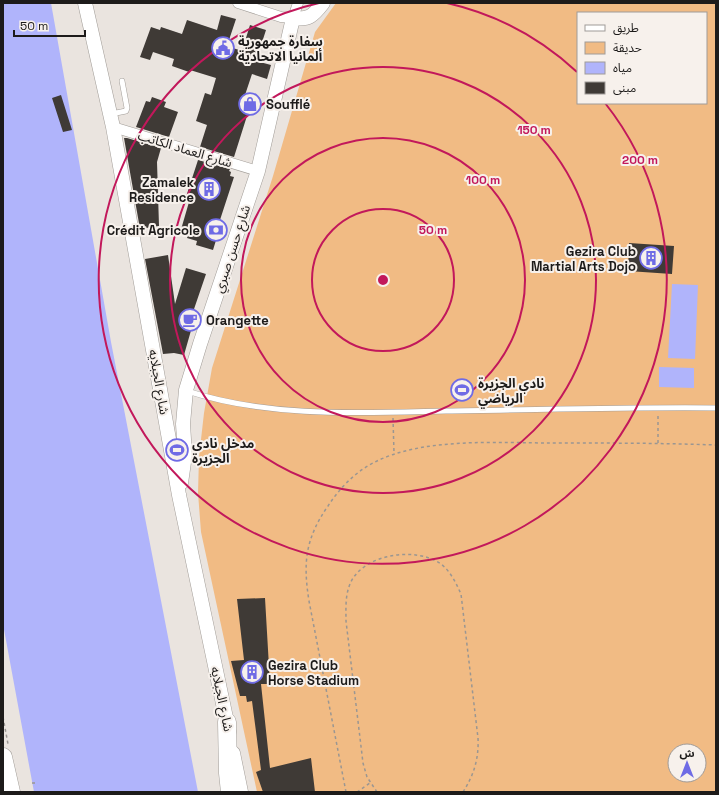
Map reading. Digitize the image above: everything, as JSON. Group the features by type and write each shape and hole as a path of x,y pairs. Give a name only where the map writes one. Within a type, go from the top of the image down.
{"highway":[{"path":"227,722 230,792"},
{"path":"3,757 11,792"}],"street":[{"name":"شارع الجبلايه","path":"85,3 112,121 179,495 241,792"},
{"path":"238,3 281,17 293,18 308,18 317,11 323,3"},
{"name":"شارع حسن صبري","path":"179,495 185,455 183,424 186,390 258,171 293,18 298,3"},
{"name":"شارع العماد الكاتب","path":"112,121 258,171"},
{"name":"شارع الجبلايه","path":"235,760 241,769 246,792"}],"lane":[{"path":"112,121 126,111 127,108 122,81"},
{"path":"186,390 201,395 256,406 315,412 659,407 716,408"}],"path":[{"path":"658,443 659,407"},
{"path":"393,412 394,453"},
{"path":"346,792 305,578 306,555 313,533 323,512 336,493 353,476 372,463 394,453 432,446 468,443 658,443 716,445"},
{"path":"378,792 370,783 363,763 346,621 346,602 350,584 359,571 371,562 389,556 407,555 427,558 440,564 452,575 461,594 478,738 478,753 474,770 463,792"},
{"path":"32,783 38,783"},
{"path":"357,792 370,783"}],"green space":[{"name":"نادي الجزيرة الرياضي","path":"336,3 716,3 716,792 257,792 201,532 198,493 199,457 204,413 212,368 273,176 315,32"}],"water":[{"path":"3,3 51,3 111,342 198,792 34,792 3,624"},
{"path":"672,284 698,285 695,359 668,358"},
{"path":"659,367 694,368 694,388 659,387"}],"building":[{"path":"221,15 236,19 227,46 242,51 250,25 266,30 256,61 271,65 267,79 252,74 244,98 252,100 234,157 200,147 207,125 196,121 205,93 211,95 216,78 190,70 189,72 172,66 174,59 153,52 150,60 140,57 151,27 160,30 161,27 182,34 187,20 217,30"},
{"path":"61,95 72,130 63,132 52,98"},
{"path":"152,97 166,102 164,107 178,112 169,137 136,127 146,101 150,102"},
{"path":"124,138 161,148 157,162 159,226 140,229"},
{"name":"Zamalek Residence","path":"198,160 230,169 230,176 234,177 219,223 221,224 213,250 196,245 197,241 187,238 188,235 180,233 189,202 185,200"},
{"name":"Gezira Club Martial Arts Dojo","path":"629,243 674,246 672,274 628,271"},
{"path":"168,255 175,304 186,268 206,274 193,312 196,313 184,355 174,353 163,354 145,259"},
{"name":"Gezira Club Horse Stadium","path":"265,598 270,684 261,684 270,768 311,758 315,792 263,792 256,772 261,770 252,701 247,702 246,696 240,696 231,661 244,660 237,599"}],"place":[{"name":"سفارة جمهورية ألمانيا الاتحادية","path":"223,48"},
{"name":"Soufflé","path":"250,104"},
{"name":"Zamalek Residence","path":"209,189"},
{"name":"Crédit Agricole","path":"216,230"},
{"name":"Gezira Club Martial Arts Dojo","path":"651,258"},
{"name":"Orangette","path":"190,320"},
{"name":"نادي الجزيرة الرياضي","path":"462,390"},
{"name":"مدخل نادى الجزيرة","path":"177,450"},
{"name":"Gezira Club Horse Stadium","path":"252,672"}]}
